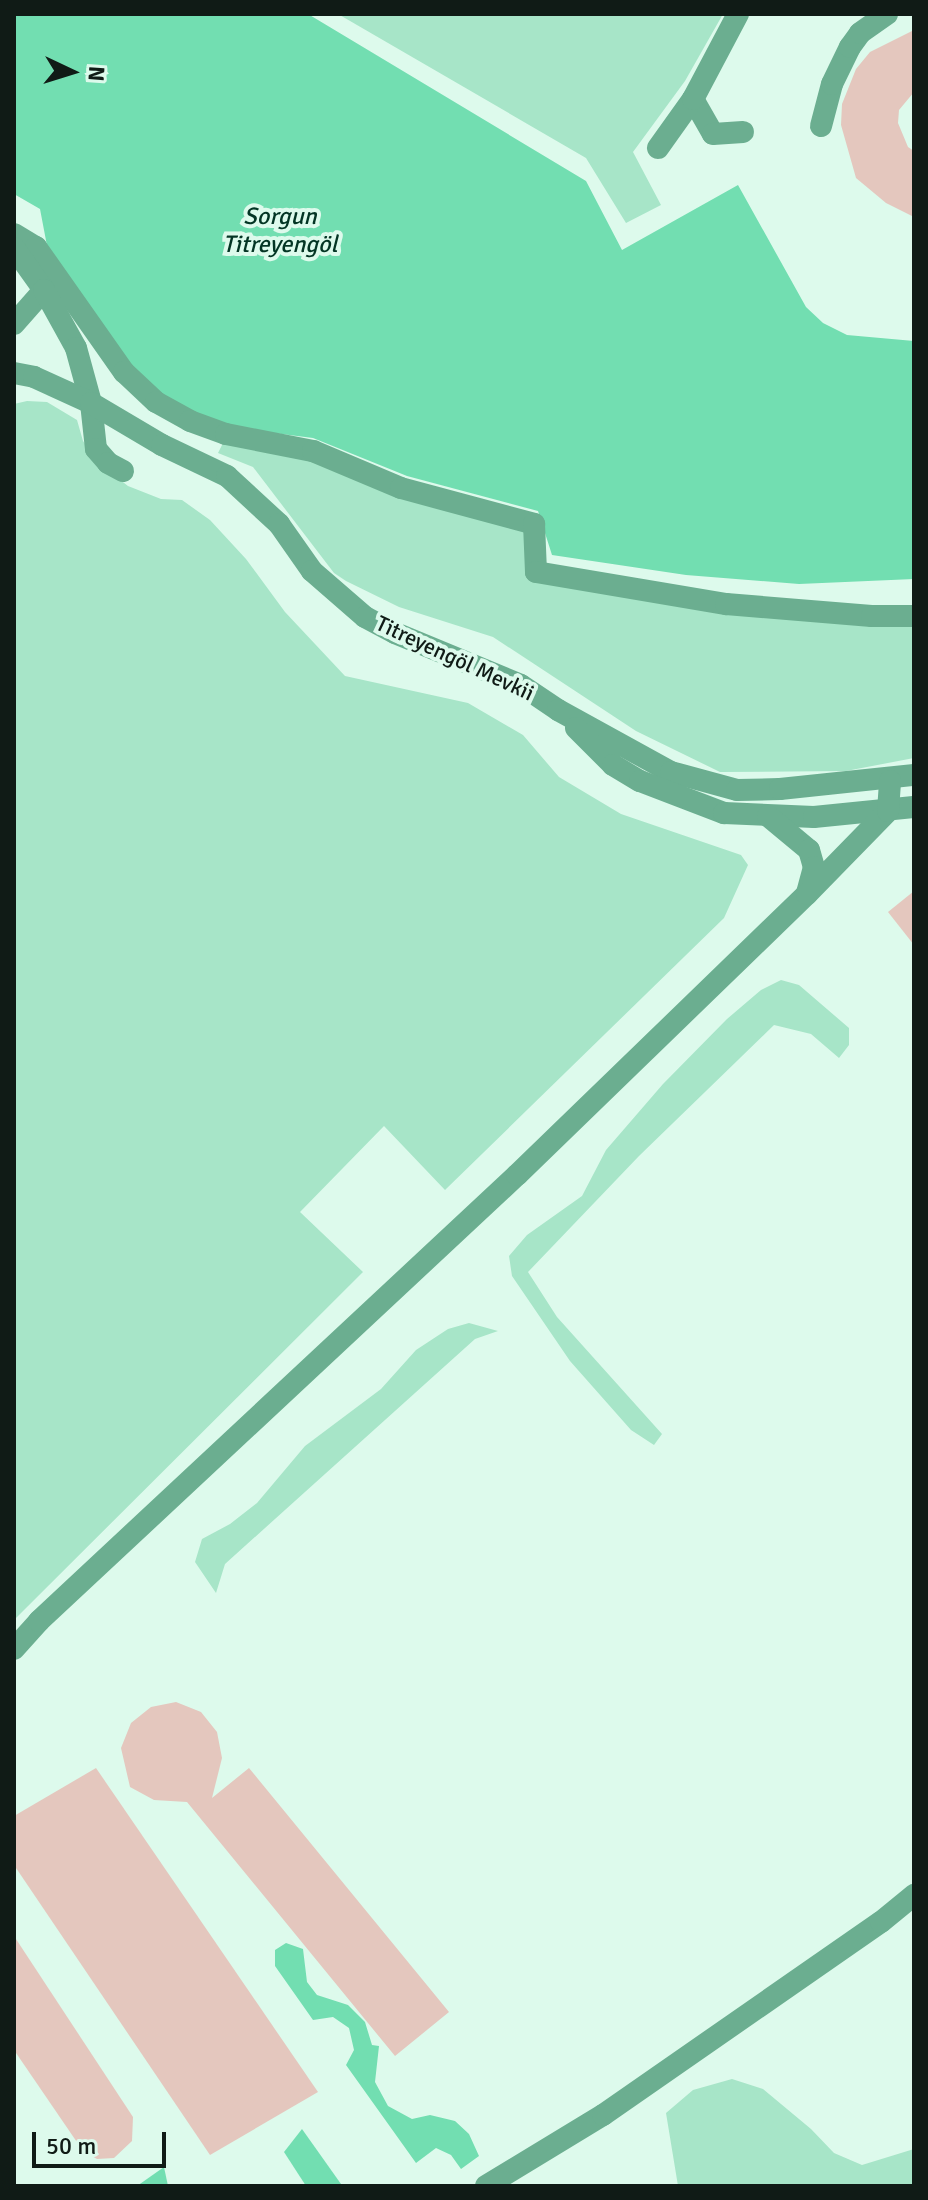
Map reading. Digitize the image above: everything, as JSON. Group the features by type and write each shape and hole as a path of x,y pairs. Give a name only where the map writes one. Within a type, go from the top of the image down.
{"street":[{"path":"658,148 693,99 738,14"},
{"path":"821,126 832,84 845,56 860,33 887,14"},
{"path":"693,99 713,134 743,132"},
{"path":"14,234 36,247 124,372 156,402 190,421 226,434 313,451 401,488 534,524 536,572 726,604 872,616 914,616"},
{"path":"14,248 44,290 76,348 91,403 96,449 108,463 123,471"},
{"path":"14,324 44,290"},
{"name":"Titreyengöl Mevkii","path":"15,371 91,403 162,445 227,476 279,524 312,571 365,617 395,633 521,685 558,710 671,772 702,783 737,790 890,781 914,775"},
{"name":"Titreyengöl Mevkii","path":"558,710 613,765 640,781 724,813 814,817 914,807"},
{"path":"14,1649 39,1621 517,1175 807,894 888,811 890,781"},
{"path":"768,816 809,850 814,867 807,894"},
{"path":"486,2186 616,2106 881,1922 914,1895"}],"shaded area":[{"path":"338,14 723,14 685,81 633,152 661,205 626,223 586,158"},
{"path":"47,402 77,420 83,441 101,465 128,486 161,499 182,500 210,520 246,559 285,612 345,676 468,703 523,735 559,777 621,814 741,855 748,865 724,918 445,1190 384,1126 300,1212 363,1272 14,1620 14,404"},
{"path":"225,439 315,456 527,528 530,577 914,621 914,758 846,771 720,772 636,731 493,637 399,607 334,573 253,467 218,453"},
{"path":"781,980 799,985 849,1028 849,1045 839,1058 811,1034 774,1025 639,1156 528,1272 557,1317 662,1434 654,1445 631,1430 570,1361 512,1276 509,1256 527,1235 582,1196 606,1150 663,1084 727,1019 761,990"},
{"path":"469,1323 498,1331 475,1339 225,1564 216,1593 195,1562 202,1539 230,1524 257,1503 305,1446 381,1389 416,1350 448,1329"},
{"path":"732,2079 763,2089 811,2129 834,2153 862,2165 914,2149 914,2186 678,2186 666,2113 693,2090"}],"water":[{"name":"Sorgun Titreyengöl","path":"14,14 308,14 586,181 622,250 738,185 806,307 823,323 847,335 914,341 914,579 799,584 686,575 552,555 538,511 407,476 313,438 235,428 188,412 143,383 48,251 40,209 14,194"},
{"path":"286,1943 303,1949 307,1982 317,1995 348,2005 365,2022 372,2045 379,2046 375,2082 388,2106 412,2119 430,2115 455,2121 469,2134 479,2156 461,2169 451,2155 436,2148 416,2163 346,2065 354,2050 349,2028 333,2017 313,2020 275,1966 275,1950"},
{"path":"302,2129 341,2186 306,2186 284,2152"},
{"path":"164,2167 168,2186 137,2186"}],"building":[{"path":"914,30 914,92 899,110 898,123 908,147 914,151 914,217 886,203 856,178 841,125 842,104 856,69 870,52"},
{"path":"914,891 914,945 888,912"},
{"path":"176,1702 201,1712 217,1732 222,1758 212,1798 249,1768 449,2012 395,2056 187,1802 154,1800 130,1787 121,1748 131,1723 151,1707"},
{"path":"96,1768 318,2092 210,2155 14,1865 14,1816"},
{"path":"14,1936 133,2117 132,2141 114,2158 97,2159 83,2151 14,2050"}]}
